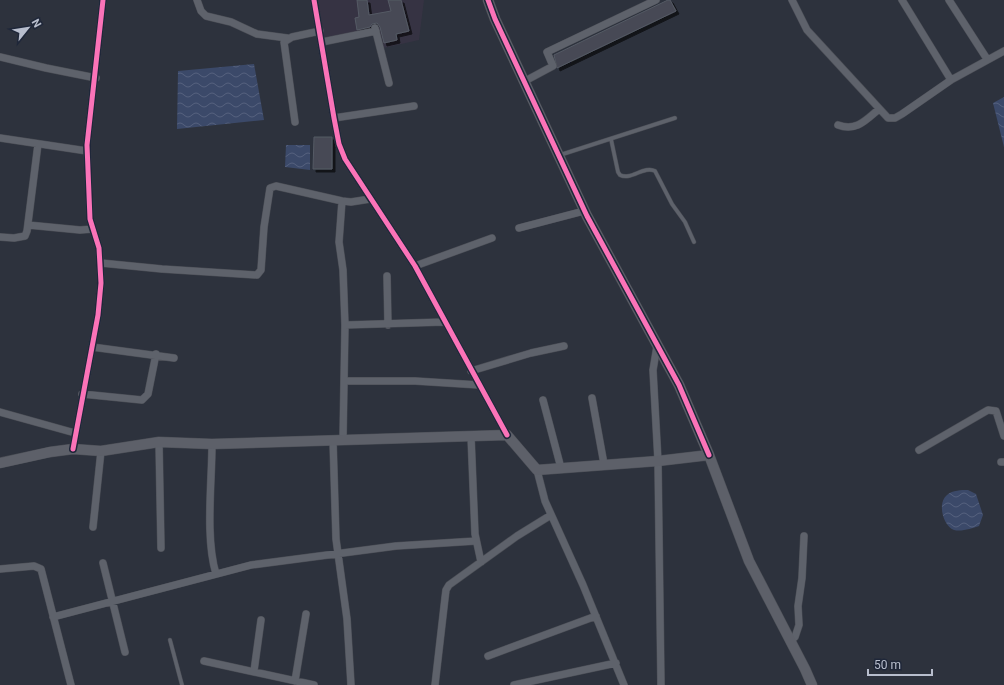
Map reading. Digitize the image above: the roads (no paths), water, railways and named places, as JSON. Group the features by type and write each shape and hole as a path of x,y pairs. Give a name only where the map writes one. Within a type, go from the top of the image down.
{"main road":[{"path":"488,0 584,210 679,385 709,455 749,561 812,685"},
{"path":"0,463 50,452 73,449 101,451 159,442 212,444 507,435 537,470 658,461 709,455"}],"street":[{"path":"73,449 82,394 98,315 101,263 90,219 87,151 88,125 96,78 103,0"},
{"path":"197,0 201,11 206,16 231,22 257,34 287,38 320,31"},
{"path":"314,0 339,144 345,159 415,266 444,322 507,435"},
{"path":"526,81 553,66 547,52 656,0"},
{"path":"792,0 807,30 888,118 895,118 951,80 1004,51"},
{"path":"902,0 951,80"},
{"path":"949,0 987,59"},
{"path":"322,42 376,30 389,83"},
{"path":"287,38 284,42 284,46 295,122"},
{"path":"0,57 96,78"},
{"path":"334,118 414,106"},
{"path":"838,125 847,128 857,125 879,109"},
{"path":"0,138 87,151"},
{"path":"0,237 21,238 25,236 28,225 38,144"},
{"path":"101,263 162,269 257,275 261,270 265,220 270,188 276,186 351,202 370,199"},
{"path":"342,201 339,242 343,270 345,326 344,381 338,440 338,552 349,632 351,685"},
{"path":"520,228 584,210"},
{"path":"28,225 80,230 93,229"},
{"path":"415,266 492,238"},
{"path":"387,276 388,325"},
{"path":"345,326 444,322"},
{"path":"471,371 531,352 564,346"},
{"path":"657,346 653,370 658,461 661,685"},
{"path":"92,347 156,354 174,358"},
{"path":"82,394 142,400 148,394 156,354"},
{"path":"344,381 415,381 480,386"},
{"path":"592,398 604,464"},
{"path":"543,400 561,468"},
{"path":"919,450 977,416 993,410 996,411 1004,436"},
{"path":"0,412 76,433"},
{"path":"471,436 476,541 481,562"},
{"path":"159,442 161,548"},
{"path":"212,444 210,542 212,562 216,574"},
{"path":"92,527 101,451"},
{"path":"537,470 545,501 596,616 624,685"},
{"path":"435,685 446,590 455,580 517,536 551,515"},
{"path":"790,640 795,637 799,625 798,606 802,578 804,536"},
{"path":"53,617 251,565 338,552 396,546 476,541"},
{"path":"103,563 125,652"},
{"path":"0,569 38,567 41,569 71,685"},
{"path":"296,681 306,614"},
{"path":"488,656 596,616"},
{"path":"254,671 261,620"},
{"path":"204,661 314,685"},
{"path":"514,685 616,663"}],"lane":[{"path":"558,156 675,118"},
{"path":"611,139 620,175 628,176 648,170 654,171 672,204 685,222 694,242"},
{"path":"170,640 182,685"}],"water":[{"path":"254,64 264,120 177,129 178,71"},
{"path":"1004,97 1004,147 993,103"},
{"path":"286,145 310,145 310,170 285,167"},
{"path":"968,490 976,494 983,515 979,526 964,530 954,530 950,528 944,519 942,503 949,493"}]}
